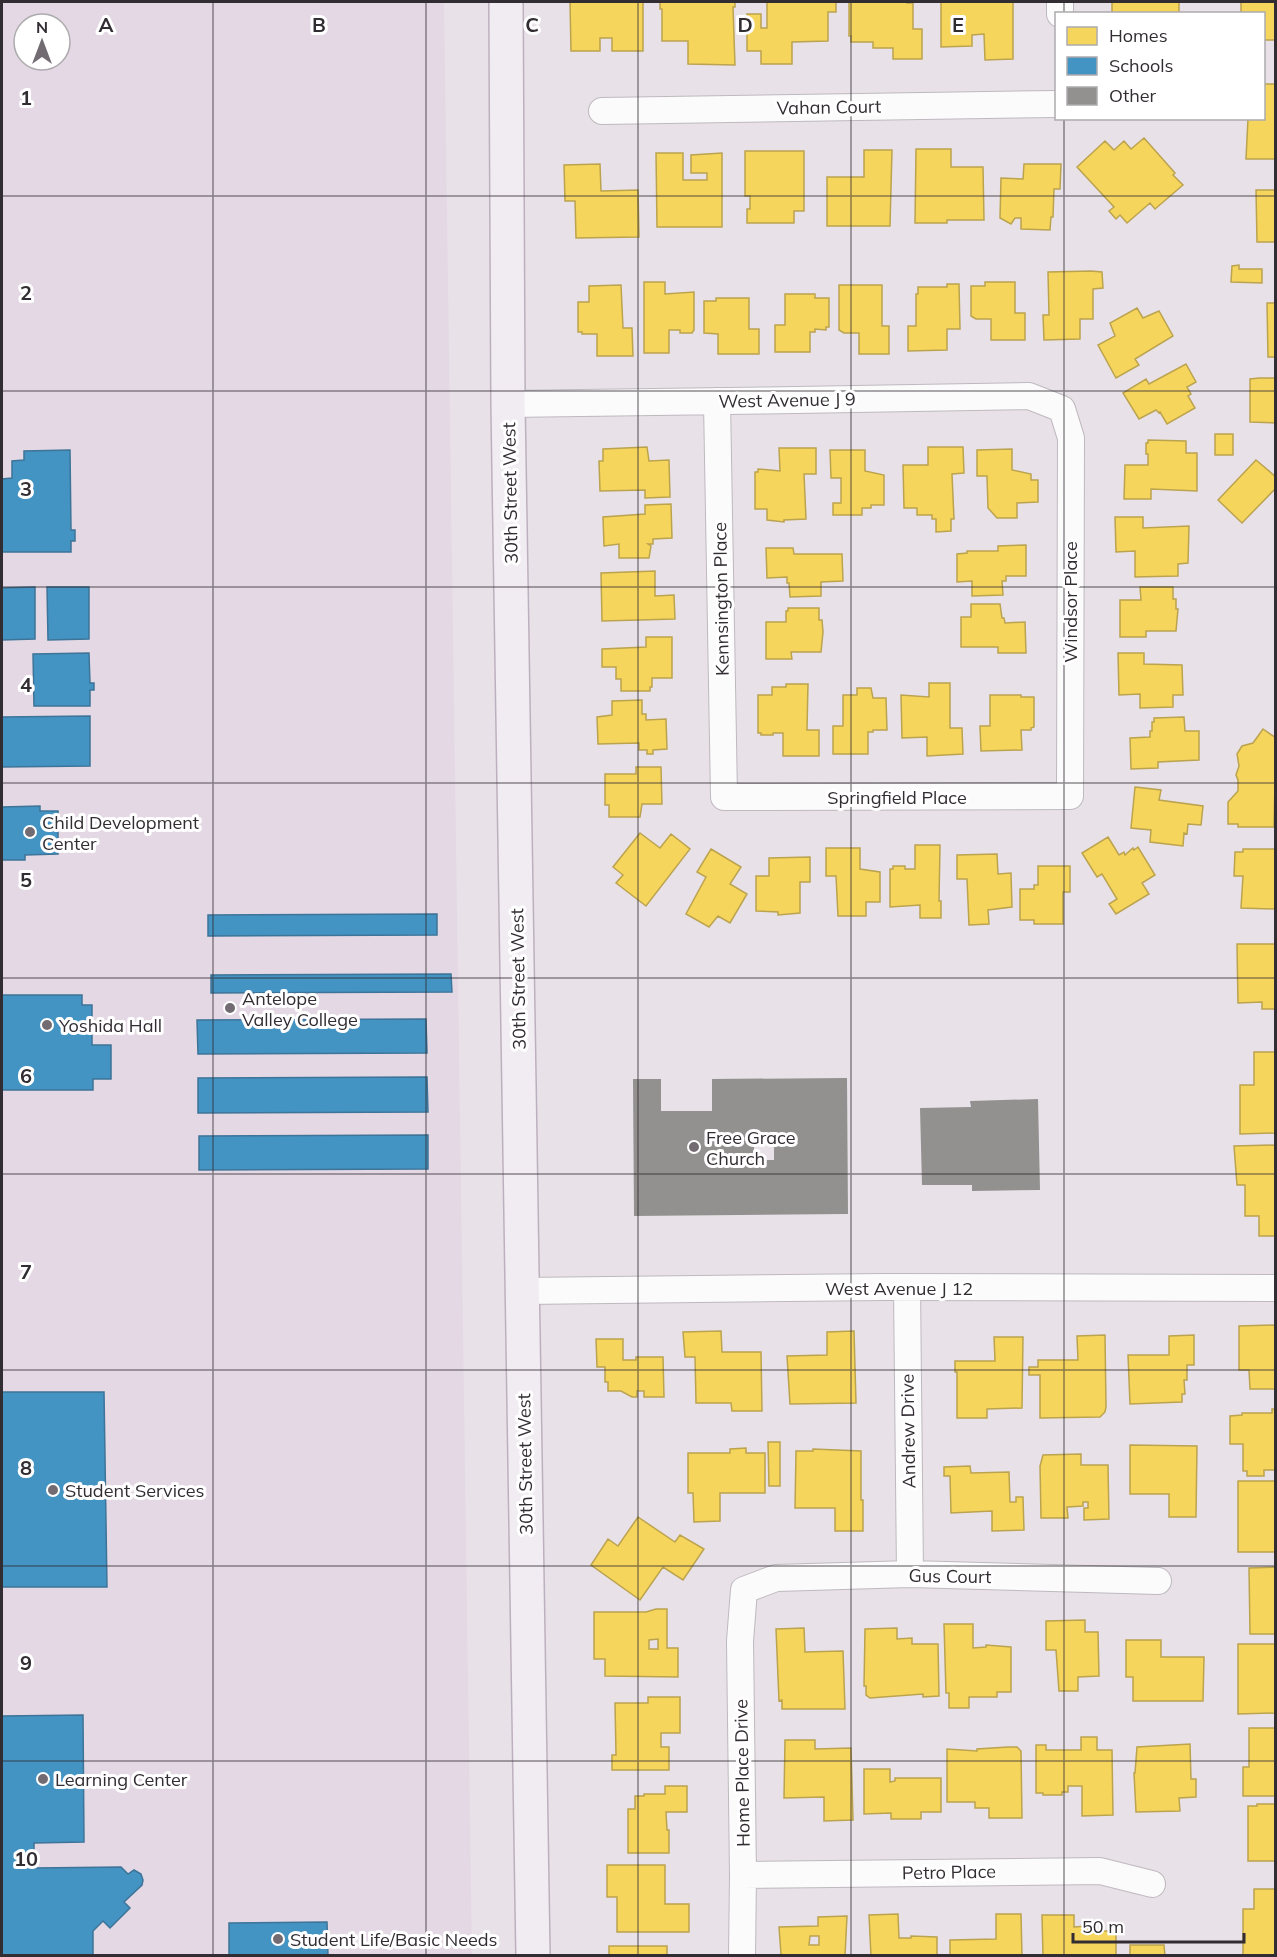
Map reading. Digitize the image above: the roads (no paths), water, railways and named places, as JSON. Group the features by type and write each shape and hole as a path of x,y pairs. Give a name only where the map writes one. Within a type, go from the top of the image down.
{"main road":[{"name":"30th Street West","path":"506,2 508,404 533,1956"}],"street":[{"name":"Vahan Court","path":"602,111 1055,104"},
{"name":"West Avenue J 9","path":"508,404 1029,396 1062,409"},
{"name":"Kennsington Place","path":"717,401 724,797"},
{"name":"Windsor Place","path":"1062,409 1071,438 1070,796"},
{"name":"Springfield Place","path":"724,797 1070,796"},
{"name":"West Avenue J 12","path":"522,1291 907,1287 1275,1288"},
{"name":"Andrew Drive","path":"907,1287 910,1574"},
{"name":"Gus Court","path":"744,1590 776,1578 910,1574 1158,1581"},
{"name":"Home Place Drive","path":"742,1956 740,1641 744,1590"},
{"name":"Petro Place","path":"743,1875 1100,1870 1152,1884"}],"place":[{"name":"Child Development Center","path":"30,832"},
{"name":"Antelope Valley College","path":"230,1008"},
{"name":"Yoshida Hall","path":"47,1025"},
{"name":"Free Grace Church","path":"694,1147"},
{"name":"Student Services","path":"53,1490"},
{"name":"Learning Center","path":"43,1779"},
{"name":"Student Life/Basic Needs","path":"278,1939"}]}
